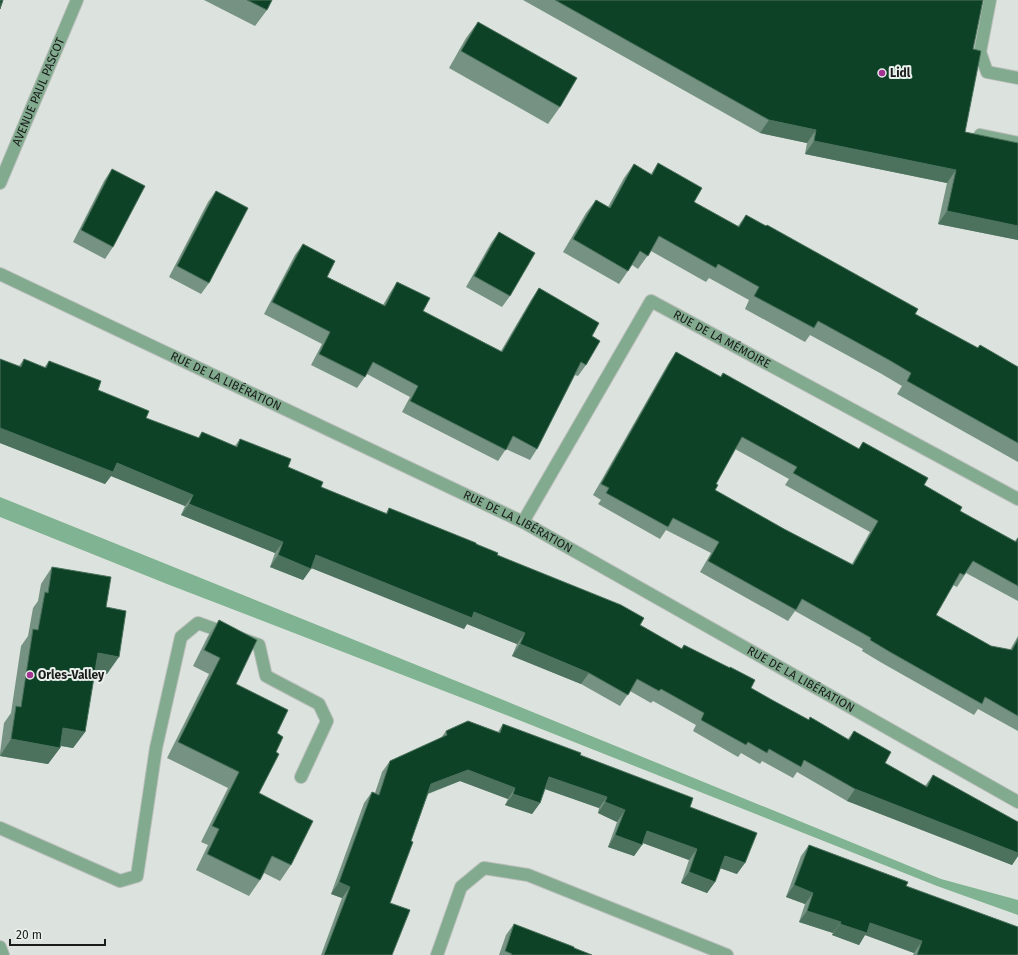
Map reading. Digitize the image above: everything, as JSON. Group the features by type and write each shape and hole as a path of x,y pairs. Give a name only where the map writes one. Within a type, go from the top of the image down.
{"street":[{"name":"AVENUE PAUL PASCOT","path":"0,183 76,0"},
{"path":"990,0 980,52 987,72 1018,78"},
{"path":"980,135 1018,143"},
{"name":"RUE DE LA LIBÉRATION","path":"0,274 523,522 1018,802"},
{"name":"RUE DE LA MÉMOIRE","path":"523,522 651,301 1018,499"},
{"path":"0,828 120,881 137,876 156,748 181,637 198,623 259,645 266,676 319,704 327,721 301,777"},
{"path":"437,955 461,887 484,868 528,875 727,955"},
{"path":"0,947 3,955"}],"shaded area":[{"path":"0,497 491,695 941,879 1018,900 1018,915 937,886 501,713 167,584 0,517"}],"building":[{"path":"0,0 3,0 0,9"},
{"path":"247,0 272,0 267,10"},
{"path":"555,0 983,0 973,49 981,51 965,132 1018,143 1018,226 947,211 956,170 814,141 816,130 769,120"},
{"path":"478,22 577,78 560,107 461,51"},
{"path":"658,163 702,188 694,202 739,227 746,215 766,226 767,225 918,309 915,314 978,348 980,345 1018,367 1018,443 907,381 911,373 889,360 818,321 814,328 754,296 759,287 718,264 716,268 659,236 648,256 640,251 628,271 573,239 596,200 610,208 634,164 652,175"},
{"path":"112,169 145,186 113,247 81,230"},
{"path":"216,191 248,208 209,283 177,266"},
{"path":"499,232 535,253 510,296 474,276"},
{"path":"303,244 335,261 327,277 385,306 397,282 430,298 423,311 502,352 539,288 599,323 592,336 600,341 586,365 581,362 537,449 513,436 506,450 410,401 418,386 373,362 365,377 319,354 330,332 272,302"},
{"path":"676,352 721,377 723,373 859,449 863,442 928,478 924,485 962,507 960,511 1016,542 1018,538 1018,586 973,561 964,575 960,573 936,615 991,646 1012,650 1018,639 1018,716 985,697 982,704 890,652 870,640 871,638 802,599 796,610 708,561 719,542 673,518 668,527 606,493 609,488 601,484","holes":["742,437 797,467 793,473 878,521 853,565 784,529 715,490 718,485 716,484"]},
{"path":"0,359 21,367 24,359 46,368 49,361 101,381 98,390 149,411 146,418 199,438 202,432 237,447 240,439 291,459 288,467 323,482 321,487 387,514 389,508 476,543 498,553 497,555 621,605 644,618 640,625 682,649 684,645 755,680 751,688 772,700 809,720 810,717 849,740 854,731 891,752 885,763 927,787 933,775 1018,822 1018,853 855,789 804,760 801,767 769,749 767,753 748,742 746,745 701,720 704,713 661,689 659,691 637,679 628,695 589,673 520,644 525,633 474,612 472,618 316,555 311,569 278,555 283,542 189,504 193,495 117,463 113,472 0,428"},
{"name":"Orles-Valley","path":"52,567 111,577 106,607 126,611 119,657 98,653 85,732 63,728 60,748 11,739 16,706 21,707 33,629 38,630 45,592 48,593"},
{"path":"219,620 257,640 236,684 288,710 277,733 283,737 276,752 279,754 259,793 313,821 291,865 272,856 260,880 207,854 219,829 212,826 239,772 178,742 220,658 204,650"},
{"path":"468,721 500,733 503,724 581,753 580,755 693,798 690,807 757,833 745,863 725,856 715,882 689,872 697,849 647,831 642,845 615,835 625,810 605,802 607,797 549,777 540,803 513,794 515,788 468,770 431,784 411,841 413,842 390,903 410,910 392,955 324,955 350,887 339,882 372,792 379,795 390,761 447,735 446,731"},
{"path":"809,845 908,882 906,886 1018,927 1018,955 917,955 922,941 870,923 867,933 840,924 841,922 807,911 813,893 794,885"},
{"path":"514,924 592,955 511,955 512,954 505,951"}],"place":[{"name":"Lidl","path":"882,73"},
{"name":"Orles-Valley","path":"30,675"}]}
